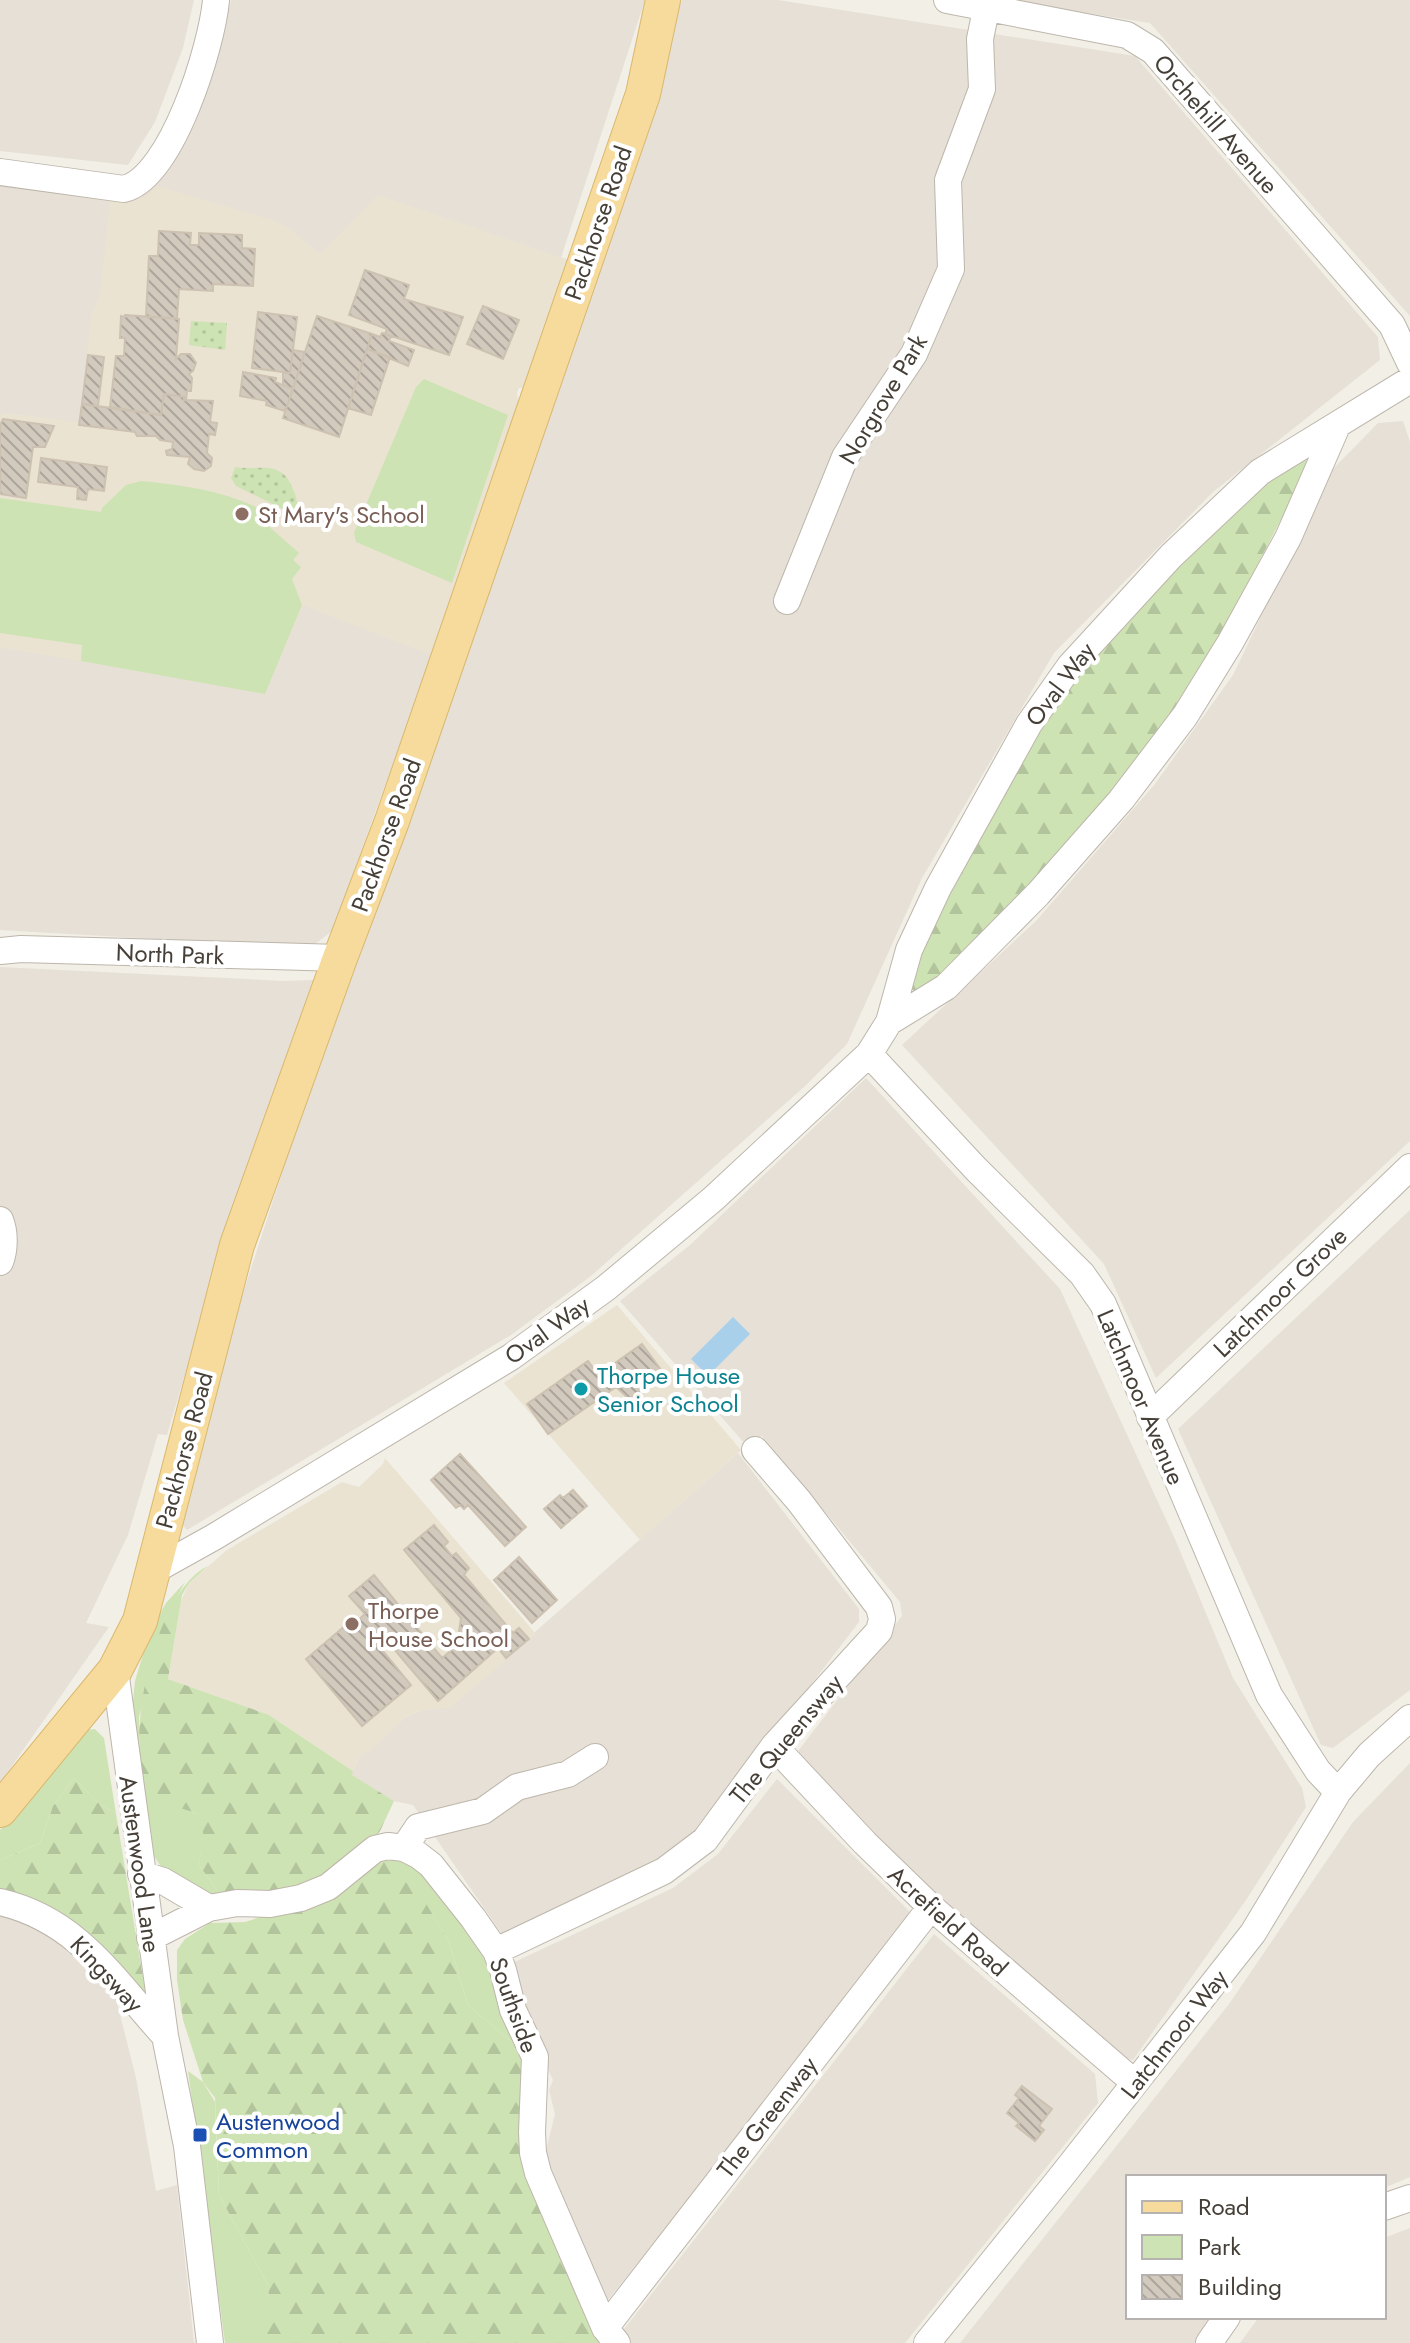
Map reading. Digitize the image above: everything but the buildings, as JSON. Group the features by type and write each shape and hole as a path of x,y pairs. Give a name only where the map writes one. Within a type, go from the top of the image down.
{"main road":[{"name":"Packhorse Road","path":"115,1670 140,1621 237,1245 392,821 643,94 663,0"},
{"path":"0,1810 115,1670"}],"street":[{"path":"0,172 124,189 142,181 152,171 173,136 194,88 215,19 216,0"},
{"name":"Orchehill Avenue","path":"947,0 988,4 1127,35 1153,51 1392,325 1410,363"},
{"name":"Norgrove Park","path":"787,601 845,457 914,354 951,269 948,180 982,89 980,39 988,4"},
{"name":"Oval Way","path":"153,1571 511,1357 606,1288 713,1199 869,1054 889,1022 909,950 938,888 1029,724 1070,666 1171,556 1260,472 1410,380"},
{"name":"Oval Way","path":"889,1022 946,987 1038,894 1121,800 1176,728 1230,643 1288,538 1337,426"},
{"name":"North Park","path":"0,951 21,949 340,958"},
{"name":"Latchmoor Avenue","path":"869,1054 976,1169 1082,1274 1103,1304 1269,1695 1318,1771 1338,1792"},
{"name":"Latchmoor Grove","path":"1150,1417 1410,1167"},
{"path":"0,1220 4,1228 0,1262"},
{"name":"The Queensway","path":"496,1951 664,1871 705,1840 774,1746 879,1631 882,1619 879,1607 799,1501 755,1450"},
{"name":"Austenwood Lane","path":"115,1670 150,1938 187,2146 210,2343"},
{"name":"Latchmoor Way","path":"927,2343 1253,1933 1338,1792 1369,1755 1410,1718"},
{"name":"Acrefield Road","path":"774,1746 865,1843 931,1907 1135,2083"},
{"path":"150,1938 209,1908 237,1903 270,1904 301,1898 328,1887 375,1849 388,1846 404,1848 418,1827 483,1811 517,1787 568,1774 595,1757"},
{"name":"Southside","path":"404,1848 431,1865 496,1951 513,2010 535,2057 532,2121 533,2153 538,2173 611,2335"},
{"path":"141,1874 163,1881 209,1908"},
{"name":"Kingsway","path":"0,1902 35,1913 65,1930 104,1963 165,2036"},
{"name":"The Greenway","path":"611,2335 667,2244 931,1907"},
{"path":"1386,2206 1410,2198"},
{"path":"1209,2343 1226,2319"}],"shaded area":[{"path":"0,0 194,0 183,48 155,122 128,165 0,151"},
{"path":"231,0 645,0 423,681 332,931 310,948 0,930 0,186 107,199 153,181 212,70"},
{"path":"682,0 778,0 1135,56 1378,337 1380,360 1213,492 1054,653 922,878 847,1044 805,1086 591,1276 511,1335 187,1530 180,1522 221,1361 321,1053"},
{"path":"1003,0 1410,0 1410,316 1150,23"},
{"name":"St Mary's School","path":"157,186 272,220 288,227 320,254 378,195 569,260 524,388 516,388 520,409 436,657 303,605 265,694 0,647 0,418 3,413 80,422 91,315 100,295 110,202 135,201"},
{"path":"1403,421 1410,442 1410,1141 1156,1378 1104,1264 902,1045 1036,921 1155,784 1233,675 1331,471 1378,423"},
{"path":"0,967 315,980 234,1210 167,1435 158,1434 128,1535 86,1623 109,1627 0,1783"},
{"path":"866,1078 1060,1289 1175,1539 1233,1678 1302,1788 1306,1807 1246,1900 1133,2060 1118,2056 855,1822 798,1751 902,1616 900,1602 762,1436 746,1445 620,1301 690,1245"},
{"path":"1410,1210 1410,1690 1333,1748 1321,1745 1178,1429"},
{"path":"617,1305 741,1450 640,1540 504,1383"},
{"path":"738,1453 859,1609 859,1622 737,1781 681,1848 504,1937 413,1805 394,1801 351,1775 361,1754 406,1717 422,1710 450,1707"},
{"name":"Thorpe House School","path":"385,1458 536,1634 450,1708 422,1710 406,1717 369,1752 361,1754 353,1771 269,1715 168,1679 181,1601 189,1583 227,1550 342,1482 359,1487 383,1464"},
{"path":"1410,1763 1410,2177 1386,2187 1386,2175 1126,2175 1126,2319 1210,2319 1195,2343 960,2343 1229,2004 1353,1822"},
{"path":"777,1779 913,1915 604,2305 539,2179 555,2114 549,2090 553,2080 526,2022 508,1965 673,1888 718,1854"},
{"path":"0,1915 43,1926 111,1979 136,2078 156,2191 177,2185 194,2343 0,2343"},
{"path":"934,1934 1095,2074 1098,2103 905,2343 625,2343 621,2333"},
{"path":"1410,2228 1410,2343 1240,2343 1258,2319 1386,2319 1386,2237"}],"green space":[{"path":"191,321 227,323 225,350 189,345"},
{"path":"424,379 508,415 452,583 356,542 354,533 416,387"},
{"path":"1295,458 1305,458 1308,468 1219,638 1177,707 1115,789 985,933 946,973 913,990 908,976 1016,763 1097,650 1190,549"},
{"path":"235,467 267,468 281,472 294,491 297,509 287,511 236,486 231,478"},
{"path":"141,481 207,491 255,506 270,514 265,523 299,553 293,560 301,567 292,579 302,605 265,694 81,661 82,645 0,633 0,498 101,512 126,485"},
{"path":"208,1566 189,1583 182,1595 168,1679 269,1715 394,1801 380,1831 371,1842 298,1892 219,1893 199,1865 203,1834 201,1818 188,1810 157,1802 146,1787 140,1764 139,1734 149,1666 173,1604 189,1581"},
{"path":"185,1582 165,1620 139,1717 141,1765 176,1805 199,1815 204,1821 199,1865 219,1893 218,1898 165,1872 151,1852 132,1711 135,1681 150,1631 166,1603"},
{"path":"95,1729 104,1738 116,1814 97,1802 74,1778 53,1806 40,1843 0,1860 0,1830 85,1730"},
{"path":"74,1778 97,1802 116,1814 147,2002 0,1895 0,1860 40,1843 53,1806"},
{"path":"396,1853 449,1942 468,2005 515,2045 535,2070 527,2172 602,2343 265,2343 269,2287 219,2195 215,2098 203,2082 183,2020 177,1980 177,1950 185,1939 210,1923 245,1922 330,1894"},
{"path":"396,1854 424,1866 483,1946 515,2045 468,2005 449,1942"},
{"path":"188,2071 203,2082 215,2102 219,2195 269,2287 267,2343 225,2343"}],"water":[{"path":"733,1317 750,1334 708,1376 691,1359"}],"place":[{"name":"St Mary's School","path":"242,514"},
{"name":"Thorpe House Senior School","path":"581,1389"},
{"name":"Thorpe House School","path":"352,1624"},
{"name":"Austenwood Common","path":"200,2135"}]}
